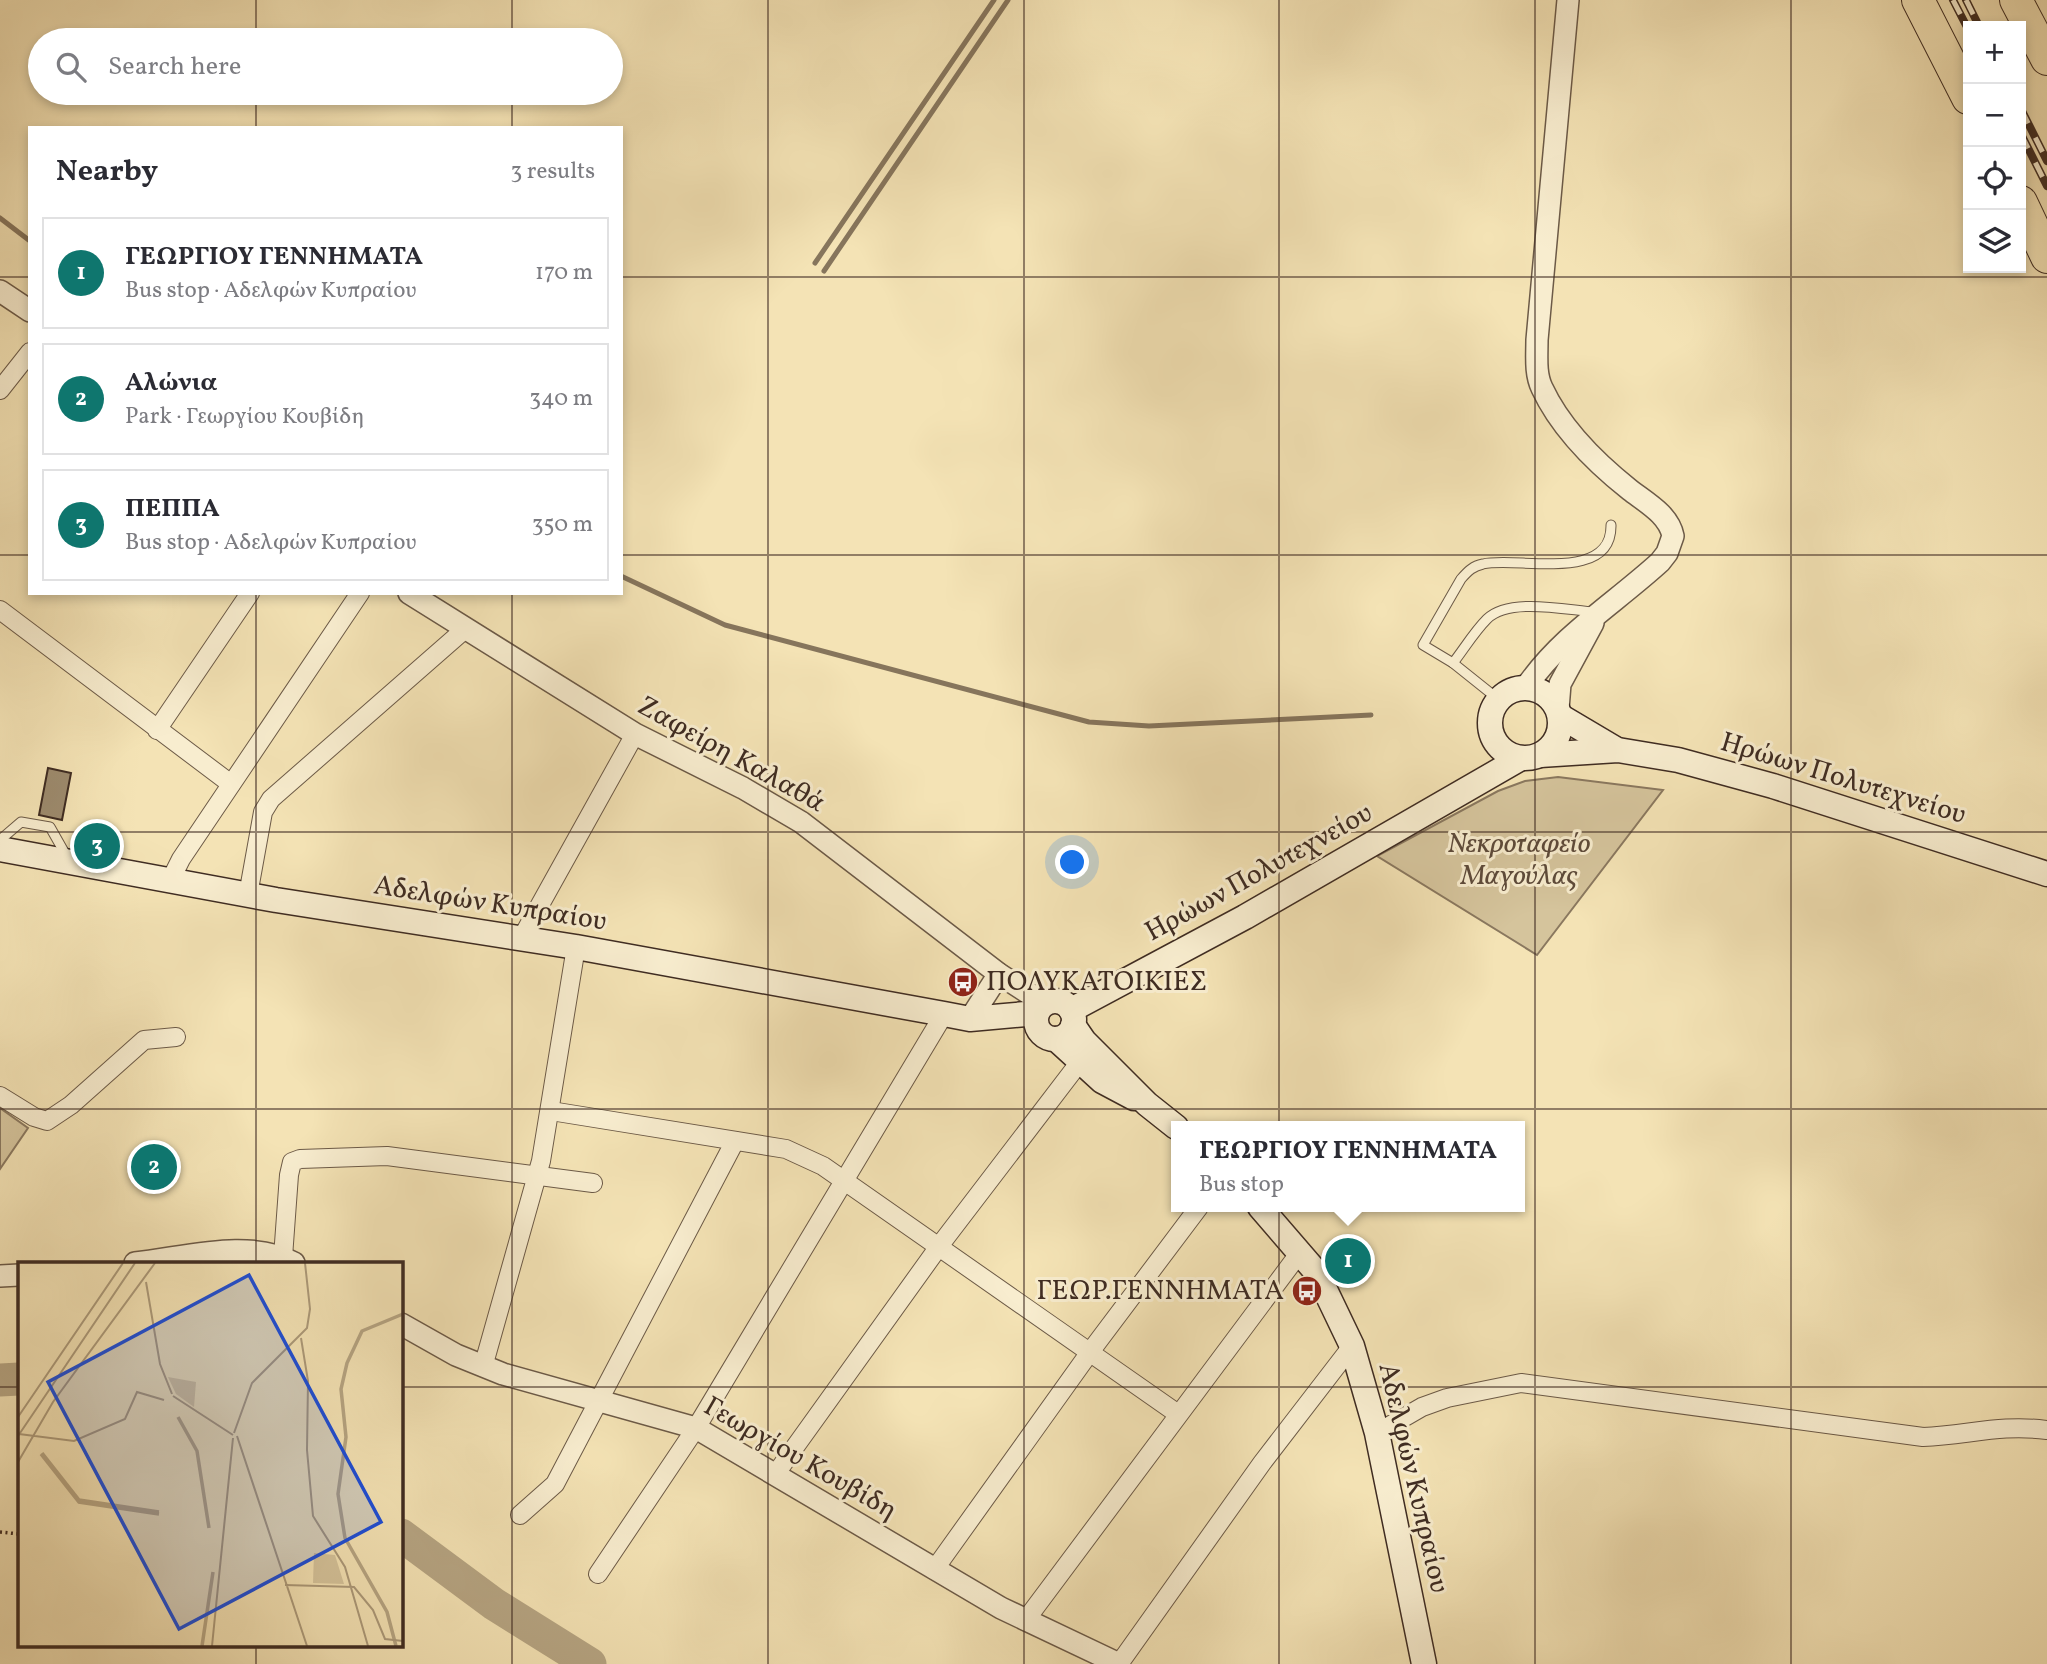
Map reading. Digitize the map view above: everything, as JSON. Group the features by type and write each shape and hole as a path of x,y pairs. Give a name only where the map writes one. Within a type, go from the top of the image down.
{"highway":[{"path":"1919,0 1963,88"},
{"path":"2016,0 2047,59"},
{"path":"2025,210 2047,257"}],"main road":[{"path":"1526,687 1550,698 1559,712 1558,735 1548,750 1530,757 1503,751 1492,736 1490,717 1498,699 1511,690 1526,687"},
{"name":"Ηρώων Πολυτεχνείου","path":"1559,712 1618,750"},
{"name":"Ηρώων Πολυτεχνείου","path":"1438,806 1475,778 1487,757 1492,736"},
{"name":"Ηρώων Πολυτεχνείου","path":"1055,1021 1530,757 1618,750 1678,760 1773,786 2047,874"},
{"name":"Αδελφών Κυπραίου","path":"0,849 248,895 576,947 944,1014 971,1018 1055,1021"},
{"path":"1055,1021 1079,1063 1117,1090 1147,1104"},
{"path":"1055,1021 1084,1041 1147,1104 1171,1122"},
{"name":"Αδελφών Κυπραίου","path":"1265,1212 1301,1251 1327,1292 1352,1346 1377,1433 1424,1664"}],"street":[{"path":"1526,687 1546,658 1566,638 1660,562 1673,537 1667,520 1600,466 1583,447 1541,387 1537,340 1568,0"},
{"path":"0,291 28,310"},
{"path":"0,390 28,355"},
{"path":"157,730 249,595"},
{"path":"170,881 181,859 359,595"},
{"name":"Ζαφείρη Καλαθά","path":"412,595 464,631 635,734 743,788 801,822 999,974 1033,996 1055,1021"},
{"path":"0,610 231,784"},
{"path":"1559,712 1560,684 1600,612"},
{"path":"248,895 263,812 271,799 464,631"},
{"path":"521,939 635,734"},
{"path":"483,1367 536,1177 551,1111 576,947"},
{"path":"971,1018 999,974"},
{"path":"598,1574 696,1428 944,1014"},
{"path":"0,1096 34,1117 47,1121 71,1105 144,1040 176,1037"},
{"path":"776,1472 940,1245 1079,1063"},
{"path":"551,1111 786,1149 846,1180 1178,1414"},
{"path":"520,1515 555,1484 735,1141"},
{"path":"153,1262 226,1258 272,1252 288,1260 289,1175 292,1162 300,1159 387,1156 593,1183"},
{"path":"934,1570 1090,1352 1195,1212"},
{"path":"1025,1621 1301,1251"},
{"path":"0,1276 18,1275"},
{"name":"Γεωργίου Κουβίδη","path":"402,1325 483,1367 696,1428 776,1472 934,1570 1025,1621 1119,1664"},
{"path":"1119,1664 1262,1463 1352,1346"},
{"path":"1377,1433 1422,1407 1447,1398 1521,1383 1923,1437 1955,1436 1998,1427 2047,1430"}],"lane":[{"path":"1498,699 1453,663 1423,645 1469,569 1491,562 1530,565 1577,562 1602,549 1609,539 1611,525"},
{"path":"1453,663 1487,619 1498,610 1524,607 1600,612"},
{"path":"0,840 21,822 50,827 69,862"}],"path":[{"path":"0,1532 18,1534"}],"green space":[{"name":"Νεκροταφείο Μαγούλας","path":"1558,777 1663,790 1537,955 1377,856 1498,791 1525,781"},
{"path":"0,1108 28,1128 0,1169"}],"building":[{"path":"48,768 71,773 62,820 39,815"}],"waterway":[{"path":"815,263 994,0"},
{"path":"824,271 1008,0"},
{"path":"0,218 28,239"},
{"path":"623,577 725,625 1089,722 1149,726 1371,715"},
{"path":"0,1380 18,1379"},
{"path":"402,1536 494,1604 590,1664"}],"railway":[{"path":"1953,0 1964,21"},
{"path":"1966,0 1976,21"},
{"path":"2026,119 2047,161"},
{"path":"2026,144 2047,186"}],"place":[{"name":"ΠΕΠΠΑ","path":"97,846"},
{"name":"ΠΟΛΥΚΑΤΟΙΚΙΕΣ","path":"963,982"},
{"name":"Αλώνια","path":"154,1167"},
{"name":"ΓΕΩΡΓΙΟΥ ΓΕΝΝΗΜΑΤΑ","path":"1348,1261"},
{"name":"ΓΕΩΡ.ΓΕΝΝΗΜΑΤΑ","path":"1307,1291"}]}
